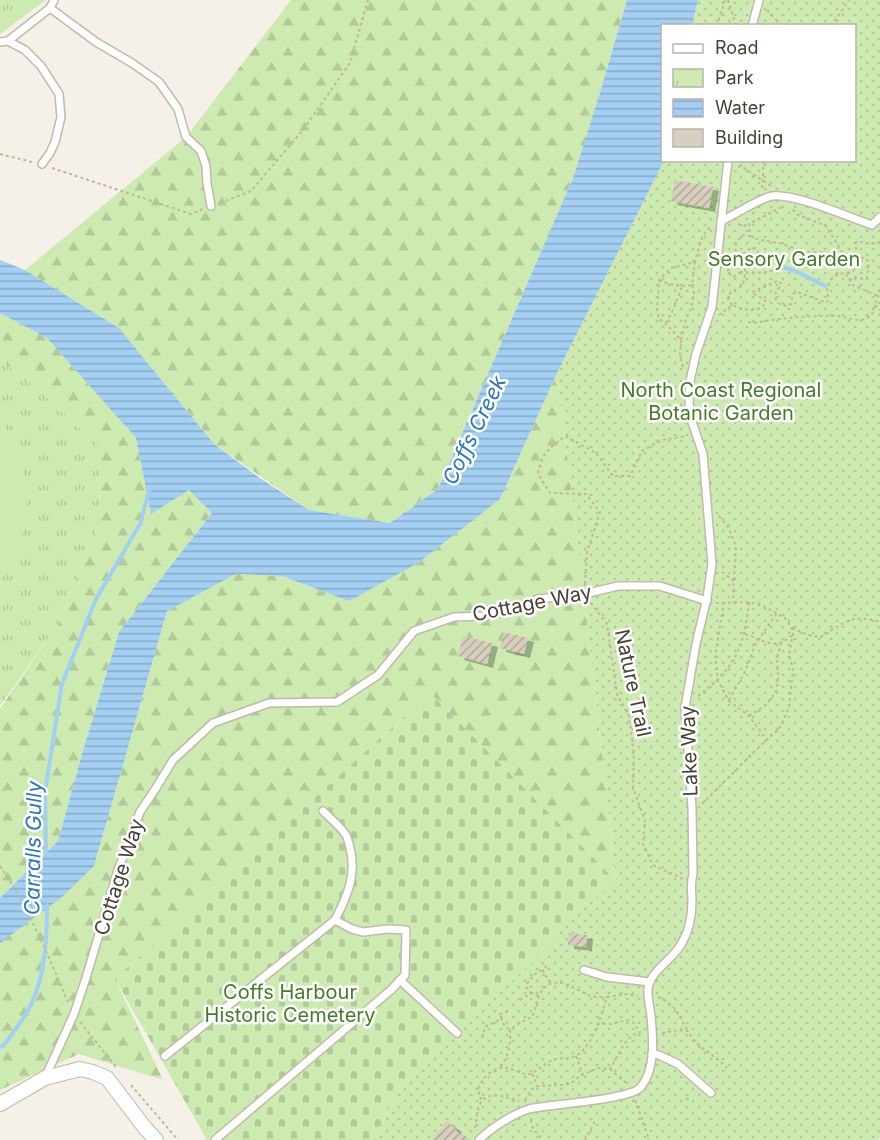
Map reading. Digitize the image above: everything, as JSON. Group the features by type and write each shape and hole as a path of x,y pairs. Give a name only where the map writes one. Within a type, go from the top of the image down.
{"street":[{"path":"0,1104 45,1078 80,1069 106,1078 156,1140"},
{"path":"137,1140 145,1128"}],"lane":[{"path":"4,42 50,8 54,0"},
{"path":"753,24 761,3"},
{"path":"50,8 96,42 159,82 178,110 186,137 201,151 206,166 211,206"},
{"path":"4,42 25,50 41,66 59,94 61,117 55,142 42,164"},
{"name":"Lake Way","path":"650,982 685,939 692,908 692,813 685,708 711,572 711,549 703,454 695,434 689,403 690,381 696,354 712,307 728,162"},
{"path":"721,221 774,196 798,199 872,225 880,217"},
{"name":"Cottage Way","path":"45,1078 74,1014 104,921 117,870 140,812 173,760 213,723 269,704 337,702 378,675 414,631 454,617 506,612 538,599 584,594 618,586 660,586 706,601"},
{"path":"165,1056 335,920 352,878 352,856 347,836 323,812"},
{"path":"215,1140 392,989 405,975 406,930 388,929 363,932 335,920"},
{"path":"477,1136 529,1110 620,1096 641,1087 648,1074 652,1053 653,1034 648,996 650,982 607,977 584,970"},
{"path":"400,980 457,1033"},
{"path":"652,1053 678,1064 711,1093"}],"path":[{"path":"0,154 42,164 190,214 251,191 303,130 350,63 368,0"},
{"path":"718,24 726,0"},
{"path":"726,0 735,24"},
{"path":"832,24 849,0"},
{"path":"761,3 780,24"},
{"path":"760,201 764,162"},
{"path":"737,167 741,166 763,180"},
{"path":"798,199 793,210 796,214 825,226 849,263 856,267"},
{"path":"750,236 749,224 783,207 794,207"},
{"path":"685,372 681,364 681,340 694,293 692,285 695,262 703,234 721,221"},
{"path":"743,272 771,271 782,266 782,262 776,258 759,260 757,249 753,248 741,255 737,254 735,245 743,235 780,243 806,252 822,252 837,266 849,263"},
{"path":"849,279 867,278 869,262 860,257 855,247 856,242 874,244 880,242"},
{"path":"745,263 742,286 731,292 728,298 737,308 751,310 762,308 766,302 752,292 778,282 782,285 775,294 775,298 782,306 791,304 793,294 797,292 824,302 828,300 827,290 833,276 850,272 856,267 860,257"},
{"path":"681,340 659,319 658,280 672,268 695,262"},
{"path":"846,273 853,285 879,296"},
{"path":"658,280 682,287 692,285"},
{"path":"665,323 682,287"},
{"path":"748,322 812,316 864,319 870,317 880,290"},
{"path":"706,327 732,305"},
{"path":"875,305 880,310"},
{"path":"584,594 587,552 600,513 586,494 550,493 538,474 541,459 550,447 565,436 596,453 613,476 630,476 642,451 662,440 695,434"},
{"path":"716,514 728,527 736,546 734,602"},
{"name":"Nature Trail","path":"584,594 607,624 617,694 629,716 634,755 633,788 645,821 643,844 652,864 691,882"},
{"path":"692,813 779,729 789,708 793,669 789,655 793,634 785,618 764,606 706,601"},
{"path":"724,602 715,657 718,681 729,701 749,716 767,741"},
{"path":"685,708 718,681 730,666 744,634 749,603"},
{"path":"729,701 745,672 755,645 777,613"},
{"path":"792,628 808,635 821,637 837,625 849,620 866,619 880,622"},
{"path":"744,634 770,644 781,643 793,634"},
{"path":"749,716 766,705 777,690 777,658 781,643"},
{"path":"539,997 528,991 526,985 534,975 547,966"},
{"path":"543,969 544,975 551,984"},
{"path":"510,1030 533,1016 542,989 551,984 562,982 591,996 607,997 627,994 661,998 673,1005 697,1044 727,1068"},
{"path":"520,1000 532,993"},
{"path":"501,1067 532,1074 552,1060 576,1056 590,1043 607,997"},
{"path":"508,1011 500,1014 504,1025 510,1030"},
{"path":"482,1038 485,1027 501,1019"},
{"path":"597,1024 611,1024 627,1020 633,1022 639,1032"},
{"path":"482,1099 479,1096 479,1086 488,1074 501,1067 509,1050 510,1030"},
{"path":"610,1069 628,1039 639,1032 653,1034 678,1030 688,1031"},
{"path":"576,1056 583,1075"},
{"path":"477,1136 478,1106 482,1099 491,1095 523,1102 537,1086 570,1084 598,1068 610,1069 624,1080 631,1092"},
{"path":"532,1074 537,1086"},
{"path":"686,1098 691,1101"},
{"path":"636,1103 648,1140"},
{"path":"529,1110 532,1127 540,1139"},
{"path":"585,1140 596,1121"}],"green space":[{"path":"0,0 46,0 0,34"},
{"path":"291,0 627,0 573,178 438,489 390,523 309,510 214,444 119,328 25,270 186,137"},
{"name":"North Coast Regional Botanic Garden","path":"698,0 880,0 880,1137 878,1140 368,1140 384,1122 385,1113 395,1102 395,1091 557,938 561,927 616,880 557,373 663,162 856,162 856,24 692,24"},
{"path":"0,313 47,338 136,438 151,513 189,489 212,513 119,632 58,841 0,898 0,709 58,624 100,523 99,446 21,374 0,361"},
{"path":"0,361 21,374 99,446 100,523 58,624 0,706"},
{"path":"557,373 616,881 430,693 115,979 163,1080 79,1054 0,1090 0,942 94,866 167,611 236,574 282,576 349,601 500,499"},
{"path":"0,420 20,460 26,490 26,505 20,541 0,581"},
{"name":"Coffs Harbour Historic Cemetery","path":"430,693 616,881 561,927 558,938 395,1091 395,1102 385,1113 384,1122 368,1140 207,1140 115,979"}],"water":[{"name":"Coffs Creek","path":"627,0 698,0 692,24 661,24 661,162 663,162 557,373 500,499 418,563 349,601 282,576 236,574 167,611 94,866 62,897 0,943 0,898 58,841 119,632 212,513 189,490 151,514 136,438 47,338 0,313 0,260 25,270 119,328 214,444 261,479 309,510 390,523 438,489 573,178"}],"building":[{"path":"675,180 713,187 709,208 671,201"},
{"path":"504,632 528,638 524,654 500,648"},
{"path":"463,636 492,643 487,664 458,656"},
{"path":"569,933 587,935 586,947 568,945"},
{"path":"447,1121 455,1130 468,1140 432,1140"}],"waterway":[{"path":"783,267 825,286"},
{"name":"Carralls Gully","path":"46,855 45,792 62,684 96,599 140,524 149,491"},
{"name":"Carralls Gully","path":"0,1047 4,1045 26,1014 37,989 44,961 47,905"}],"park label":[{"name":"Sensory Garden","path":"784,259"}]}
